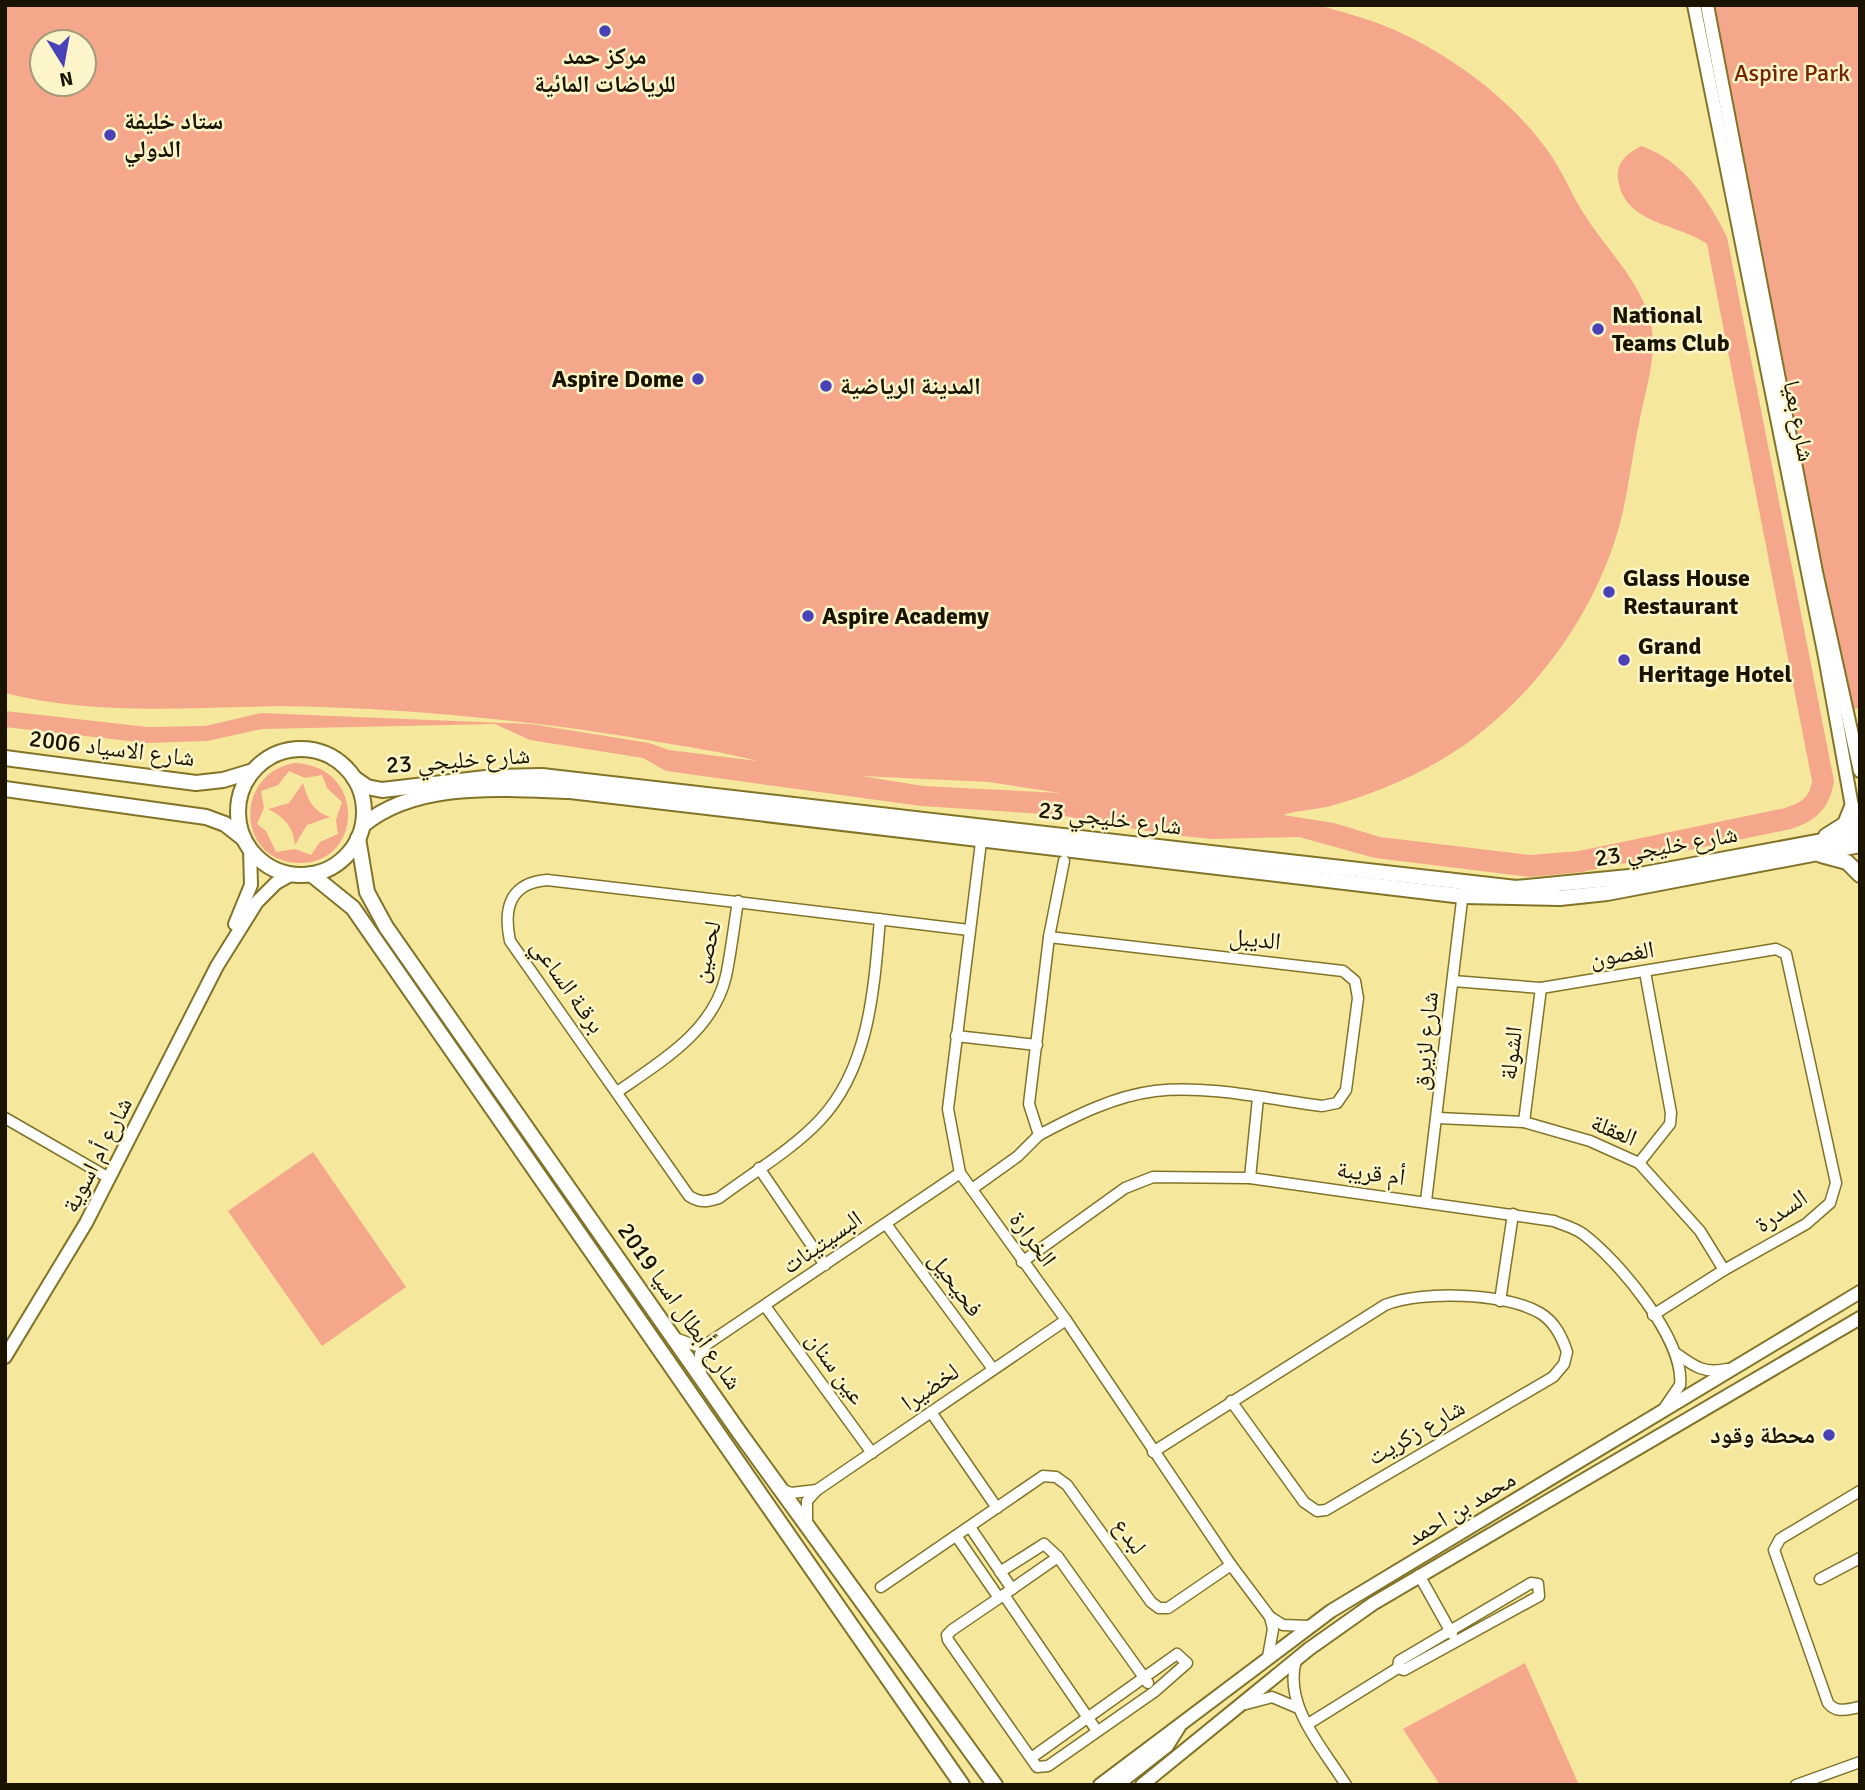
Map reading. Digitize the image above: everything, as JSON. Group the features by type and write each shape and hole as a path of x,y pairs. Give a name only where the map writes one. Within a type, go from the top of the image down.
{"main road":[{"path":"5,789 206,817 225,824 264,863 292,874 311,874 339,862 360,831 363,801 354,778 330,756 301,749 273,755 253,771 243,786 238,804 239,822 247,844"},
{"name":"شارع الاسياد 2006","path":"5,758 196,783 253,771"},
{"name":"شارع خليجي 23","path":"354,778 367,787 382,790 494,776 542,776 646,793 1463,890 1552,887 1683,873 1808,848 1859,841"},
{"name":"شارع خليجي 23","path":"360,831 402,801 458,793 646,793"},
{"path":"1808,848 1845,824 1852,807"},
{"name":"شارع أبطال اسيا 2019","path":"360,831 367,892 375,911 807,1527 995,1785"},
{"path":"1808,848 1847,862 1860,875"},
{"name":"شارع أبطال اسيا 2019","path":"311,874 354,908 962,1785"},
{"path":"920,1725 951,1785"},
{"path":"943,1758 956,1765 970,1785"}],"street":[{"name":"شارع بعيا","path":"1694,5 1790,459"},
{"name":"شارع بعيا","path":"1707,5 1812,572 1860,771"},
{"name":"شارع بعيا","path":"1848,715 1852,807 1859,841"},
{"name":"الخرارة","path":"982,833 948,1109 960,1173 1066,1320 1153,1452 1270,1617"},
{"name":"شارع أم اسوية","path":"5,1357 51,1285 217,966 249,894 253,876 247,844"},
{"path":"1039,1135 1029,1104 1049,937 1064,861"},
{"name":"شارع أم اسوية","path":"217,966 257,902 276,883 292,874"},
{"name":"برقـة الساعي","path":"880,919 869,1011 851,1072 834,1104 820,1121 719,1198 697,1202 689,1196 510,941 507,911 520,887 531,881 547,880 738,901 969,930"},
{"name":"شارع لزيرق","path":"1426,1201 1438,1118 1463,890"},
{"name":"لحصين","path":"617,1092 684,1045 703,1023 726,978 738,901"},
{"name":"الديبل","path":"972,1189 1018,1156 1039,1135 1080,1114 1154,1091 1193,1091 1322,1105 1337,1103 1346,1090 1357,998 1355,981 1350,975 1337,969 1049,937"},
{"name":"الغصون","path":"1453,981 1541,988 1776,949 1786,954 1790,962"},
{"name":"السدرة","path":"1653,1315 1724,1270 1806,1224 1829,1203 1836,1183 1790,962"},
{"path":"1639,1163 1670,1124 1671,1113 1645,972"},
{"name":"الشولة","path":"1524,1122 1541,988"},
{"path":"956,1036 1037,1045"},
{"path":"1250,1178 1258,1098"},
{"path":"5,1118 109,1178"},
{"name":"العقلة","path":"1438,1118 1524,1122 1590,1141 1639,1163 1700,1231 1724,1270"},
{"path":"759,1168 825,1265"},
{"name":"البسيتينات","path":"707,1344 960,1173"},
{"name":"أم قريبة","path":"1022,1262 1134,1184 1153,1178 1250,1178 1426,1201 1553,1221 1581,1233 1614,1260 1677,1354 1697,1369 1711,1373 1734,1368"},
{"path":"1500,1301 1513,1214"},
{"name":"فحيحيل","path":"886,1224 993,1369"},
{"name":"محمد بن احمد","path":"1100,1785 1310,1626 1860,1292"},
{"name":"شارع زكريت","path":"1153,1452 1231,1401 1385,1305 1402,1298 1437,1295 1500,1301 1541,1314 1554,1324 1567,1352 1564,1364 1553,1377 1326,1510 1311,1509 1304,1502 1231,1401"},
{"name":"عين سنان","path":"765,1307 872,1453"},
{"name":"محمد بن احمد","path":"1142,1785 1352,1618 1419,1575 1860,1318"},
{"name":"لخضيرا","path":"817,1490 1066,1320"},
{"path":"675,1338 697,1346 707,1344"},
{"path":"701,1374 700,1354 707,1344"},
{"path":"1662,1411 1680,1385 1677,1354"},
{"path":"931,1412 997,1508"},
{"name":"لبدع","path":"881,1587 1043,1476 1056,1477 1067,1485 1151,1602 1159,1608 1168,1608 1231,1565"},
{"path":"780,1488 791,1493 817,1490"},
{"path":"807,1527 807,1501 817,1490"},
{"path":"1860,1491 1780,1539 1774,1550 1828,1703 1833,1709 1840,1711 1860,1707"},
{"path":"970,1527 1000,1572 1005,1594"},
{"path":"957,1537 1005,1594 1097,1731"},
{"path":"1000,1572 1044,1544 1058,1557 1154,1692"},
{"path":"1031,1758 1177,1654 1187,1663 1154,1692 1048,1766 1037,1767 947,1635 1058,1557"},
{"path":"1820,1579 1860,1558"},
{"path":"1419,1575 1456,1641"},
{"path":"1308,1724 1398,1668 1399,1661 1531,1583 1538,1584 1539,1596 1404,1670 1398,1668"},
{"path":"1270,1617 1283,1625 1310,1626"},
{"path":"1268,1657 1273,1629 1270,1617"},
{"path":"1296,1660 1291,1678 1298,1708 1346,1785"},
{"path":"1235,1710 1255,1700 1272,1696 1298,1708"},
{"path":"1117,1785 1172,1740 1180,1724"},
{"path":"1796,1785 1860,1762"}],"green space":[{"name":"المدينة الرياضية","path":"5,5 1318,5 1390,28 1435,51 1477,79 1516,113 1548,151 1586,217 1638,292 1650,320 1653,345 1624,508 1616,537 1606,566 1578,622 1541,673 1520,697 1474,738 1425,769 1389,786 1328,807 1283,815 1334,823 1380,837 1530,855 1579,851 1785,808 1807,796 1812,781 1707,244 1654,221 1630,206 1622,194 1618,173 1627,155 1641,146 1669,161 1693,182 1727,237 1834,781 1829,799 1820,812 1808,822 1791,829 1582,872 1530,877 1375,858 1299,837 1212,839 1163,834 1059,815 921,806 666,771 643,758 530,740 495,724 262,729 207,741 147,743 5,727 5,711 148,727 205,726 261,713 531,724 649,743 669,750 757,761 612,734 529,723 405,711 282,706 123,708 44,701 5,693","holes":["861,776 989,782 1060,793 923,786"]},
{"name":"Aspire Park","path":"1711,5 1860,5 1860,708 1849,710"},
{"path":"294,763 318,768 335,780 345,796 348,815 345,833 335,849 320,860 298,863 278,859 263,848 254,834 250,817 252,799 260,783 274,771","holes":["289,771 305,778 322,775 327,788 342,802 336,820 338,834 320,842 311,855 295,849 276,852 266,831 257,824 264,808 261,791 278,785"]},
{"path":"303,783 311,803 330,817 307,825 295,845 287,823 268,809 289,803"},
{"path":"313,1152 406,1287 322,1346 228,1211"},
{"path":"1525,1663 1579,1785 1440,1785 1403,1729"}],"place":[{"name":"مركز حمد للرياضات المائية","path":"605,31"},
{"name":"ستاد خليفة الدولي","path":"110,135"},
{"name":"National Teams Club","path":"1598,329"},
{"name":"Aspire Dome","path":"698,379"},
{"name":"المدينة الرياضية","path":"826,386"},
{"name":"Glass House Restaurant","path":"1609,592"},
{"name":"Aspire Academy","path":"808,616"},
{"name":"Grand Heritage Hotel","path":"1624,660"},
{"name":"محطة وقود","path":"1829,1435"}]}
